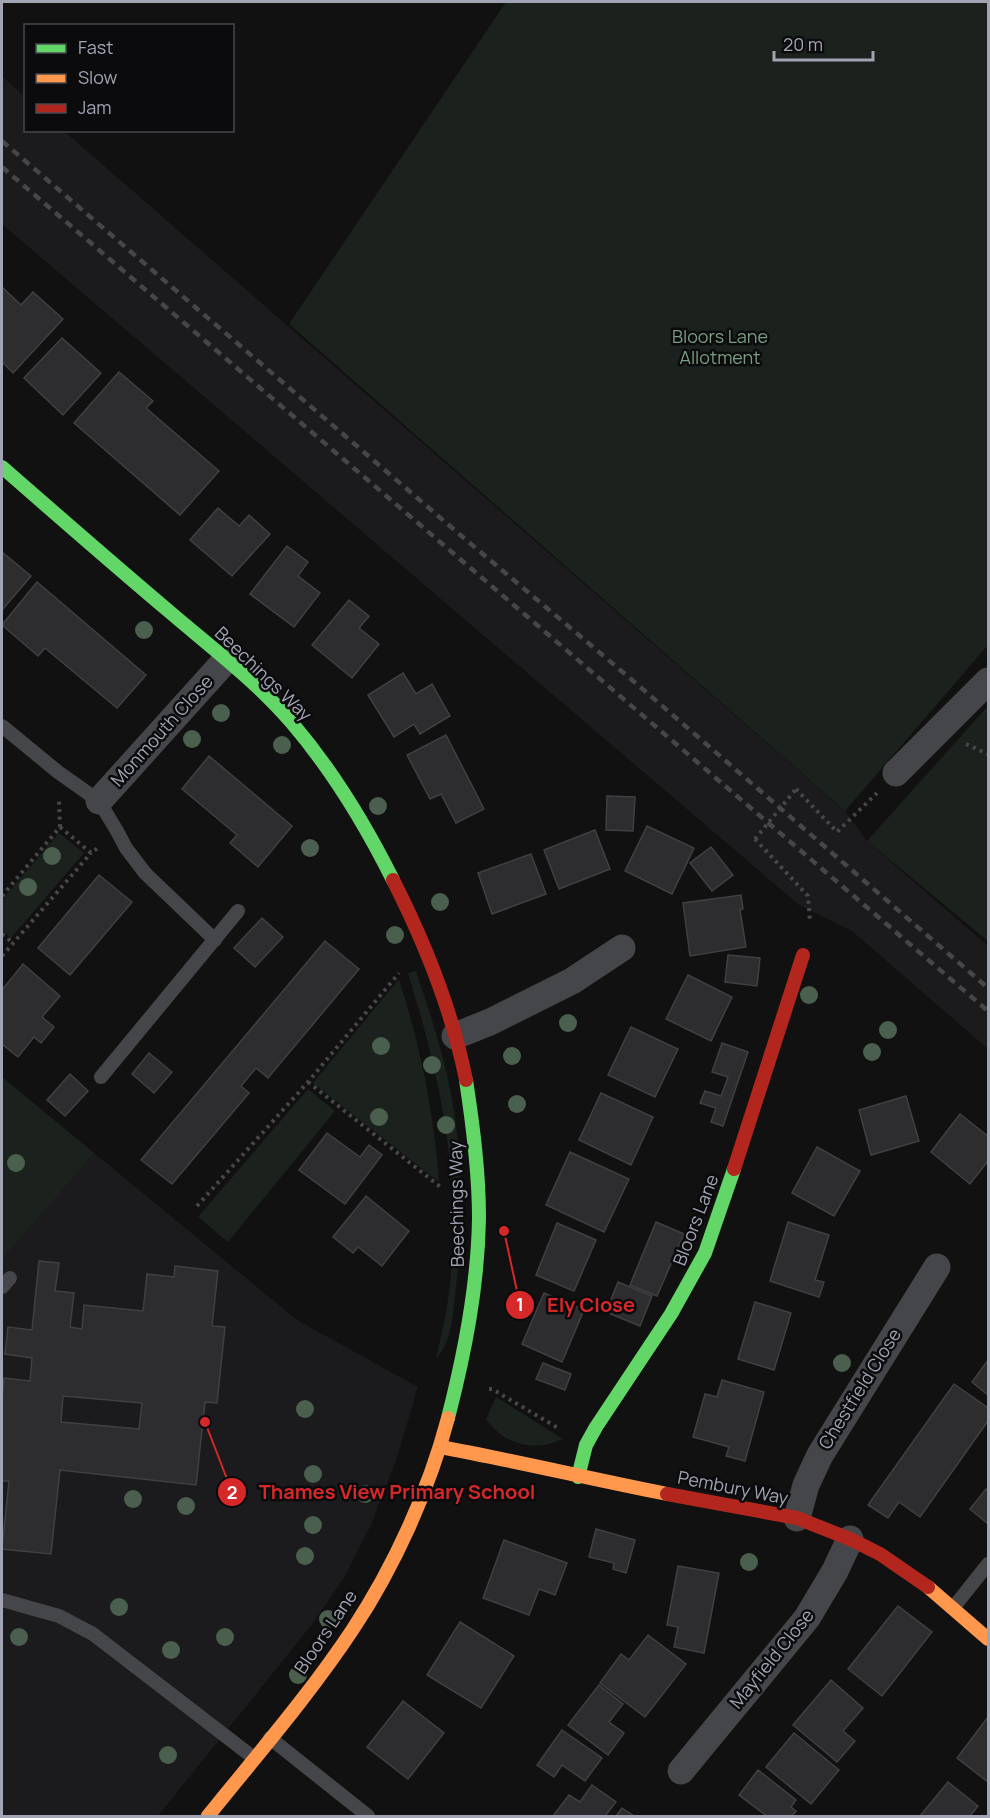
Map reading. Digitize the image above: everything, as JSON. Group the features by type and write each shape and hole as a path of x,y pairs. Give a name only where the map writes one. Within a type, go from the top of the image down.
{"street":[{"name":"Beechings Way","path":"2,467 226,660 289,721 339,783 375,842 418,930 455,1036 466,1077 478,1176 474,1309 456,1392 440,1447"},
{"name":"Monmouth Close","path":"99,801 226,660"},
{"path":"896,773 988,681"},
{"path":"455,1036 490,1022 572,981 622,948"},
{"name":"Bloors Lane","path":"578,1477 586,1445 611,1402 681,1299 705,1253 803,955"},
{"name":"Chestfield Close","path":"796,1518 806,1485 820,1455 937,1267"},
{"name":"Bloors Lane","path":"208,1816 327,1668 364,1611 408,1528 440,1447"},
{"name":"Pembury Way","path":"440,1447 578,1477 796,1518 850,1539 880,1554 917,1578 988,1639"},
{"name":"Mayfield Close","path":"681,1772 807,1618 835,1571 850,1539"}],"lane":[{"path":"2,726 58,772 99,801 126,848 145,873 215,940"},
{"path":"101,1077 238,912"},
{"path":"953,1608 988,1564"},
{"path":"2,1600 59,1616 93,1634 254,1758"},
{"path":"270,1738 368,1816"}],"path":[{"path":"2,896 60,827 58,772"},
{"path":"808,896 754,839 796,789 837,832 896,773"},
{"path":"60,827 91,853"},
{"path":"2,956 91,853 117,831"},
{"path":"2,934 13,943"},
{"path":"197,1206 308,1082 401,970 430,962"},
{"path":"308,1082 446,1192"},
{"path":"456,1392 492,1389 586,1445"}],"shaded area":[{"path":"2,76 24,96 24,132 65,132 845,811 867,841 988,946 988,1049 852,931 799,905 2,224"},
{"path":"2,1077 297,1320 418,1387 397,1457 371,1525 345,1576 313,1623 158,1816 2,1816"}],"green space":[{"name":"Bloors Lane Allotment","path":"506,2 988,2 988,645 845,811 289,324"},
{"path":"988,706 988,941 867,841"},
{"path":"59,833 84,853 11,938 2,930 2,900"},
{"path":"416,971 449,1083 456,1123 460,1172 458,1271 453,1312 448,1337 436,1359 450,1285 453,1198 445,1122 429,1047 408,973"},
{"path":"399,979 425,1079 434,1130 439,1182 313,1083"},
{"path":"2,1077 94,1153 2,1259"},
{"path":"308,1089 335,1111 228,1242 198,1217"},
{"path":"496,1397 563,1439 531,1446 511,1441 486,1419"}],"building":[{"path":"3,288 21,305 33,292 63,319 13,373 2,362"},
{"path":"62,338 101,373 63,415 24,378"},
{"path":"119,372 153,401 146,408 219,471 180,515 74,423"},
{"path":"218,508 239,526 249,515 270,534 232,576 190,540"},
{"path":"287,546 308,562 298,576 320,593 294,627 250,594"},
{"path":"2,552 31,576 3,609 2,608"},
{"path":"37,582 146,675 117,708 45,648 38,656 2,625"},
{"path":"349,600 369,616 359,628 379,644 352,678 312,645"},
{"path":"403,673 416,694 432,684 450,716 420,734 414,724 394,737 368,695"},
{"path":"446,735 484,809 456,823 441,794 430,799 407,755"},
{"path":"209,756 292,826 258,867 230,843 237,835 182,789"},
{"path":"607,796 635,797 633,831 606,830"},
{"path":"647,826 694,848 672,894 625,871"},
{"path":"595,830 610,869 559,889 544,850"},
{"path":"711,847 733,875 712,891 690,863"},
{"path":"531,854 546,894 492,914 478,873"},
{"path":"99,875 132,902 70,975 38,948"},
{"path":"741,895 743,909 740,910 746,947 690,956 683,903"},
{"path":"262,918 283,937 255,967 234,948"},
{"path":"325,941 359,969 268,1078 256,1068 241,1086 249,1093 172,1184 141,1160"},
{"path":"728,955 760,958 757,986 725,982"},
{"path":"23,964 60,996 42,1017 54,1027 41,1043 34,1037 18,1057 3,1045 2,1047 2,990"},
{"path":"688,975 732,997 711,1041 666,1019"},
{"path":"631,1027 678,1049 655,1097 608,1075"},
{"path":"722,1043 748,1052 723,1126 711,1122 716,1108 700,1103 705,1091 721,1096 728,1077 712,1072"},
{"path":"149,1053 172,1072 154,1093 132,1074"},
{"path":"70,1074 88,1091 65,1116 47,1100"},
{"path":"601,1093 653,1117 631,1165 579,1140"},
{"path":"906,1096 919,1141 871,1155 859,1110"},
{"path":"960,1114 988,1136 988,1161 970,1184 931,1152"},
{"path":"327,1133 360,1157 369,1145 382,1155 345,1204 299,1170"},
{"path":"817,1147 860,1171 834,1216 792,1193"},
{"path":"570,1152 629,1179 604,1232 546,1205"},
{"path":"366,1196 409,1231 382,1266 358,1247 353,1253 333,1237"},
{"path":"656,1222 684,1234 657,1296 630,1285"},
{"path":"788,1222 829,1235 815,1280 824,1282 819,1297 770,1281"},
{"path":"557,1223 596,1240 574,1291 536,1275"},
{"path":"39,1261 59,1263 55,1291 74,1293 70,1327 82,1329 84,1305 143,1311 147,1274 174,1277 175,1266 218,1271 212,1326 225,1327 217,1403 205,1402 196,1485 60,1470 51,1554 2,1549 9,1481 2,1481 4,1378 30,1381 32,1358 5,1354 8,1327 32,1330","holes":["63,1396 142,1403 139,1429 61,1422"]},
{"path":"618,1282 652,1296 640,1326 606,1312"},
{"path":"544,1293 584,1310 562,1362 522,1344"},
{"path":"755,1302 791,1313 774,1370 738,1359"},
{"path":"988,1360 988,1395 972,1382"},
{"path":"543,1363 571,1374 565,1390 536,1379"},
{"path":"722,1380 764,1392 745,1461 726,1456 729,1447 693,1437 705,1394 717,1397"},
{"path":"954,1384 988,1408 988,1421 920,1517 899,1502 888,1518 868,1505"},
{"path":"986,1489 988,1491 988,1524 970,1509"},
{"path":"596,1529 635,1540 626,1573 613,1569 614,1563 589,1557"},
{"path":"504,1540 567,1563 555,1595 539,1589 529,1615 483,1598"},
{"path":"678,1566 719,1573 704,1653 674,1647 678,1627 667,1625"},
{"path":"898,1606 932,1632 882,1696 848,1669"},
{"path":"460,1622 514,1656 481,1708 427,1675"},
{"path":"648,1635 686,1664 645,1717 600,1683 621,1654 629,1660"},
{"path":"831,1680 863,1708 843,1731 855,1741 837,1762 793,1725"},
{"path":"599,1685 623,1704 609,1722 624,1733 608,1755 568,1725"},
{"path":"403,1701 444,1733 408,1779 367,1747"},
{"path":"988,1717 988,1782 957,1758"},
{"path":"562,1730 602,1758 585,1781 562,1765 554,1777 537,1765"},
{"path":"794,1733 839,1770 811,1804 766,1767"},
{"path":"758,1770 796,1800 791,1807 796,1811 792,1816 767,1816 739,1795"},
{"path":"948,1782 978,1806 970,1816 920,1816"},
{"path":"592,1785 616,1802 605,1816 553,1816 569,1795 580,1802"},
{"path":"622,1808 634,1816 616,1816"}],"railway":[{"path":"2,141 988,988"},
{"path":"2,167 988,1011"}],"traffic: fast":[{"path":"2,467 264,693 307,741 335,779 360,818 393,880"},
{"path":"448,1418 470,1319 478,1243 477,1166 466,1080"},
{"path":"578,1477 586,1445 596,1427 671,1314 705,1253 734,1169"}],"traffic: slow":[{"path":"208,1816 319,1677 368,1605 409,1527 431,1473 448,1418"},
{"path":"440,1447 667,1494"},
{"path":"928,1587 988,1639"}],"traffic: jam":[{"path":"393,880 436,977 453,1028 466,1080"},
{"path":"734,1169 803,955"},
{"path":"667,1494 797,1518 850,1539 880,1554 928,1587"}],"place":[{"name":"Ely Close","path":"504,1231"},
{"name":"Thames View Primary School","path":"205,1422"}]}
